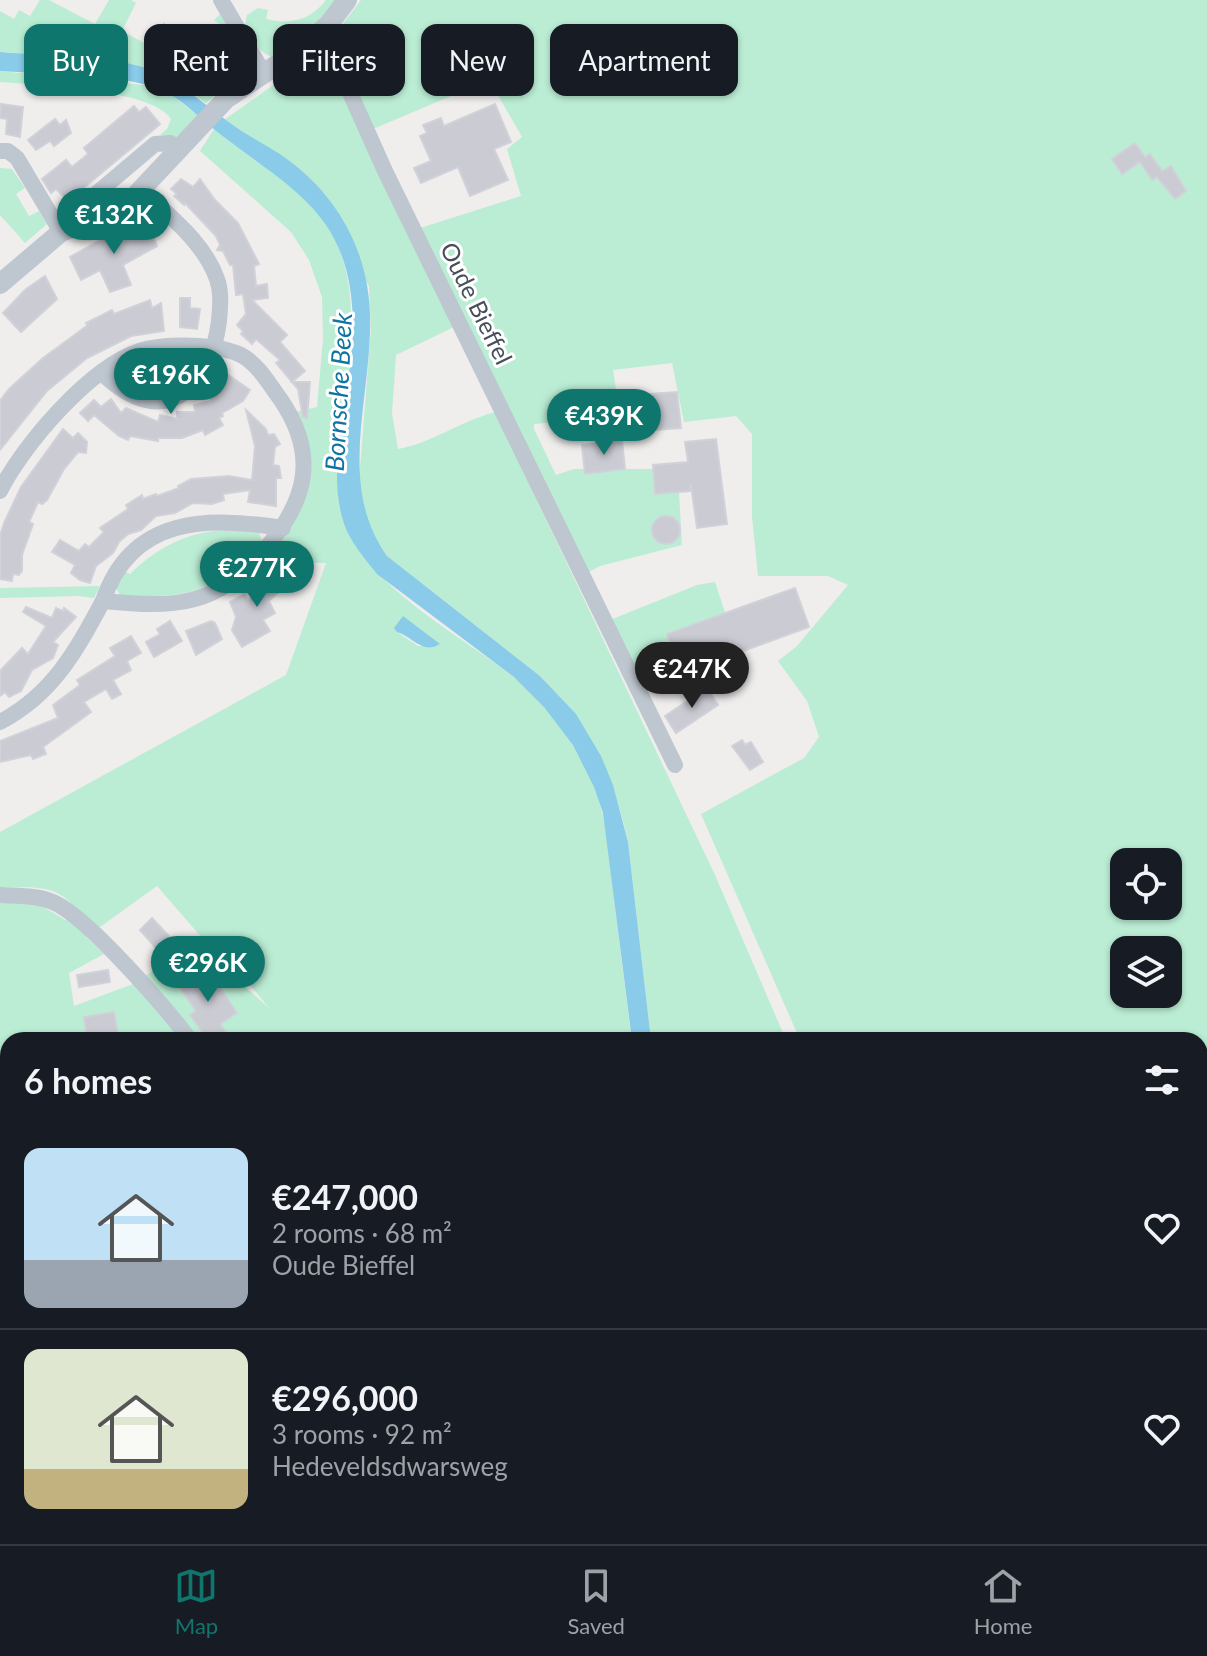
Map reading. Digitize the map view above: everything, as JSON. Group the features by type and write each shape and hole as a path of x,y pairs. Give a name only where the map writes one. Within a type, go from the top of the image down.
{"street":[{"path":"221,0 263,72"},
{"path":"327,24 347,0"},
{"path":"61,232 123,204 142,190 217,108 273,65"},
{"name":"Oude Bieffel","path":"351,96 385,171 675,765"},
{"path":"0,284 61,232 77,210 155,144 170,143 179,149"},
{"path":"0,151 8,151 17,158 61,232"},
{"path":"103,374 116,386 139,399 165,400 185,392 201,377 215,348 221,300 217,279 193,240 142,190"},
{"path":"0,491 39,432 68,400 139,351 180,345 215,348 241,355 260,370 292,417 302,440 305,461 302,483 283,528 238,578 210,594 176,605 103,601"},
{"path":"0,722 35,697 75,655 115,572 134,549 163,533 211,520 283,528"},
{"path":"0,895 42,897 76,917 147,989 183,1032"}],"green space":[{"path":"40,0 49,0 95,24 24,24 24,53 0,52 0,11 14,19 19,10 30,16"},
{"path":"109,0 131,0 136,3 126,24 95,24"},
{"path":"326,0 342,0 321,24 273,24 273,56 257,45 257,24 245,24 247,15 258,8 268,10 266,19 292,21 320,7"},
{"path":"361,0 1207,0 1207,1032 796,1032 701,814 804,758 819,737 807,701 778,661 797,646 848,585 828,576 758,576 752,517 752,434 736,416 684,422 672,363 613,370 620,416 534,424 556,475 574,469 653,469 658,491 679,492 682,545 600,566 587,573 420,228 521,196 507,149 522,137 498,96 534,96 534,24 421,24 421,96 451,96 373,129 360,96 405,96 405,24 343,24"},
{"path":"220,14 226,24 214,20"},
{"path":"128,34 144,43 144,70 128,65"},
{"path":"0,71 24,73 24,84 0,82"},
{"path":"128,84 144,85 144,96 172,96 198,115 178,138 160,135 171,119 160,109 122,96 128,96"},
{"path":"273,85 273,96 343,96 454,327 396,355 392,413 398,449 495,412 715,875 783,1032 650,1032 628,842 615,795 597,752 572,713 540,676 387,556 374,539 364,514 359,481 371,329 369,286 287,159 224,120"},
{"path":"196,96 214,96 206,103"},
{"path":"214,129 302,194 324,219 338,247 347,276 351,307 349,371 338,470 338,496 347,530 361,553 399,593 514,677 543,704 568,737 589,773 606,831 631,1032 0,1032 0,900 32,900 65,920 78,913 63,896 54,892 33,888 0,888 0,832 286,675 326,563 293,562 274,553 296,516 301,501 303,471 295,412 317,407 323,339 322,297 309,260 291,232 200,151","holes":["403,617 440,645 418,646 397,632","157,886 216,954 227,957 269,1008 195,943 133,984 74,1006 69,973 104,954 86,937"]},
{"path":"0,168 12,169 25,188 16,194 29,216 39,211 47,224 25,243 0,215"},
{"path":"182,352 192,353 198,358 198,370 180,383 151,390 121,378 123,367 130,363"},
{"path":"225,530 259,533 263,544 228,573 199,589 166,595 121,597 116,588 126,572 130,574 150,556 185,538"},
{"path":"715,582 734,640 701,661 640,686 610,620 697,585"},
{"path":"100,586 94,598 0,598 0,588"}],"water":[{"path":"0,52 24,53 24,72 0,71"},
{"path":"128,64 144,68 144,85 128,81"},
{"path":"172,96 194,96 287,159 324,194 351,235 360,258 370,306 360,475 372,530 387,556 540,676 576,714 601,756 613,785 628,842 650,1032 631,1032 603,813 573,745 544,707 514,677 377,574 354,544 344,524 339,501 338,451 353,326 350,287 342,256 329,230 292,189"},
{"path":"403,616 440,644 423,646 397,632 394,628"}],"building":[{"path":"1,104 23,107 20,137 6,134 7,119 0,118"},
{"path":"495,104 511,142 494,149 508,180 470,196 458,167 421,183 414,168 431,161 420,136 427,133 423,125 441,118 444,126"},
{"path":"134,106 139,112 146,107 160,124 68,201 56,189 51,193 42,179 66,160 72,167 88,154 84,148"},
{"path":"55,119 60,125 66,120 71,133 54,146 50,141 36,150 28,140"},
{"path":"1135,143 1145,157 1150,154 1162,171 1171,166 1186,191 1175,199 1157,177 1152,180 1140,162 1122,174 1112,159"},
{"path":"181,179 193,187 200,179 238,223 259,264 254,266 256,286 267,284 268,298 252,300 287,335 280,342 305,371 292,382 276,363 280,360 256,339 252,344 241,334 243,331 237,325 246,314 243,294 236,295 233,265 230,265 223,251 217,250 220,245 216,236 185,203 174,196 177,194 171,189"},
{"path":"143,223 145,226 148,224 157,246 123,265 131,285 110,292 100,270 81,280 70,257 104,238 122,231 123,235"},
{"path":"45,276 57,299 21,332 3,313 26,289"},
{"path":"180,298 190,298 190,308 200,309 197,329 180,327"},
{"path":"150,300 152,308 161,303 164,331 131,336 87,358 47,391 0,450 0,401 9,389 43,358 88,325 86,323 112,310 114,314"},
{"path":"227,374 250,390 243,401 222,413 223,416 219,418 223,425 205,435 203,430 182,438 158,438 158,441 130,436 128,440 94,415 88,421 80,413 94,400 101,407 111,399 121,413 126,408 158,422 160,415 177,419 177,412 195,412 194,405 211,401 208,395 223,386 219,381"},
{"path":"292,382 310,382 307,418 303,417 298,389"},
{"path":"677,392 681,428 655,430 650,394"},
{"path":"246,410 266,429 268,435 274,434 280,444 275,447 273,465 279,466 281,478 276,478 276,506 248,502 250,490 223,494 224,500 212,504 193,503 175,513 156,516 141,530 128,534 119,542 113,553 96,566 90,583 71,573 75,565 52,552 60,540 79,551 85,544 89,547 104,532 100,528 142,495 143,499 157,496 179,488 191,479 229,476 252,480 255,446"},
{"path":"63,429 73,438 78,433 87,442 86,453 78,452 64,469 47,500 42,504 38,502 29,522 33,524 22,555 22,571 19,575 13,574 12,581 0,579 0,536 4,523 21,487"},
{"path":"716,439 727,524 697,528 691,485 690,491 655,494 653,465 688,462 685,442"},
{"path":"622,440 625,469 585,474 582,445"},
{"path":"666,516 676,520 680,530 676,540 666,544 656,540 652,530 656,520"},
{"path":"276,566 290,581 269,601 275,613 263,620 270,631 242,647 232,630 236,617 230,602 244,594 248,600 270,581 267,572"},
{"path":"795,588 809,627 680,674 667,634"},
{"path":"26,607 52,618 56,608 63,611 64,608 76,617 53,642 58,645 53,658 32,670 21,691 9,697 5,692 0,696 0,671 22,648 28,654 46,626 23,612"},
{"path":"170,621 182,641 154,657 146,642 160,634 157,629"},
{"path":"211,621 222,639 196,655 186,631"},
{"path":"131,636 141,653 127,661 131,670 113,680 121,694 112,699 106,689 84,702 91,712 43,747 46,754 33,759 31,755 0,762 0,741 58,718 53,705 80,685 77,680 115,656 110,648"},
{"path":"707,688 718,705 676,733 665,716"},
{"path":"742,740 745,745 751,742 763,762 750,770 732,746"},
{"path":"152,918 177,945 164,957 140,930"},
{"path":"205,965 237,1013 220,1024 226,1032 202,1032 190,1015 196,1011 178,985"},
{"path":"108,970 110,982 79,987 77,975"},
{"path":"114,1012 118,1032 86,1032 84,1017"}],"water label":[{"name":"Bornsche Beek","path":"338,392"}]}
